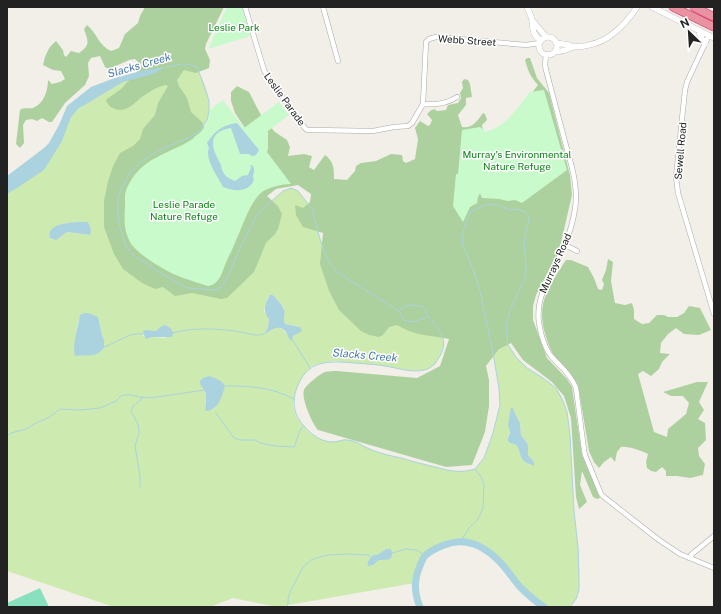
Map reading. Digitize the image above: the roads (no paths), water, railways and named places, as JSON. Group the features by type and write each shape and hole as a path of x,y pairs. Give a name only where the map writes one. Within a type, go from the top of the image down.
{"highway":[{"path":"673,7 714,27"},
{"path":"694,7 714,17"}],"street":[{"name":"Leslie Parade","path":"245,7 267,76 307,130 373,131 394,127"},
{"path":"323,7 338,61"},
{"path":"527,7 536,38 542,40"},
{"path":"573,47 568,50 558,52 555,51 551,54 546,54 541,51 539,46 542,40 548,37 553,39 556,43 573,47 588,46 600,42 614,34 626,23 637,7"},
{"path":"652,7 712,37"},
{"path":"699,30 705,44"},
{"name":"Webb Street","path":"394,127 408,126 412,123 423,104 426,42 429,39 436,37 526,45 542,40"},
{"name":"Sewell Road","path":"712,37 705,44 686,85 676,177 678,194 714,314"},
{"path":"555,51 556,43"},
{"name":"Murrays Road","path":"546,54 546,70 574,175 576,207 565,245 540,297 539,322 541,334 551,356 572,378 576,388 585,455 599,489 604,497 658,540 680,554 714,568"},
{"path":"423,104 450,101 457,97"},
{"path":"565,245 578,251"},
{"path":"689,558 714,536"}],"water":[{"path":"165,67 153,74 123,82 78,109 71,117 62,141 44,170 7,194 7,176 49,143 67,106 91,87 112,79 141,71"},
{"path":"237,123 259,150 256,155 240,154 231,128 218,133 213,141 213,146 221,164 222,171 230,179 235,181 242,176 248,175 251,168 250,165 253,166 253,182 247,188 240,190 223,187 208,157 209,148 207,143 219,129 227,125"},
{"path":"77,222 88,222 91,230 90,235 67,232 56,240 50,238 51,230 54,227"},
{"path":"270,295 274,296 281,304 285,314 285,324 300,327 302,331 293,336 291,341 286,332 281,328 276,328 266,333 265,332 268,327 269,319 265,307"},
{"path":"84,313 98,317 104,340 104,347 101,351 95,354 75,356 74,347 80,315"},
{"path":"165,325 170,327 172,330 173,335 171,337 145,338 143,331 156,331"},
{"path":"209,376 216,378 225,386 217,405 206,411 206,394 200,381"},
{"path":"511,408 513,408 520,423 521,435 527,443 528,455 534,462 534,466 526,463 521,457 518,447 508,441 510,432 508,424"},
{"path":"386,549 391,549 392,556 390,559 379,560 373,565 368,566 368,561 373,555 377,555"}],"waterway":[{"name":"Slacks Creek","path":"166,67 185,64 197,67 209,101 209,111 207,120 200,131 188,138 157,151 142,161 130,172 118,197 118,219 126,246 134,256 187,288 216,290 222,286 228,276 258,213 283,191 291,188 298,191 312,209 325,254 330,264 338,273 399,311 404,320 412,322 428,317 437,327 442,336 444,342 442,353 437,361 430,367 419,371 409,371 378,365 327,362 312,367 306,372 296,390 294,400 296,413 307,429 313,435 324,441 332,442 349,440 379,453 450,471 467,471 475,469 484,458 493,433 500,405 499,388 492,348 479,287 463,245 462,237 471,211 488,204 499,205 509,210 517,209 526,212 529,218 524,242 526,276 510,310 506,326 508,345 516,357 527,368 556,388 567,412 570,435 579,577 579,590 576,599 570,607"},
{"path":"399,311 405,306 422,306 428,317"},
{"path":"172,333 187,330 207,329 234,331 256,335 265,333"},
{"path":"104,347 134,334 143,334"},
{"path":"291,337 310,368"},
{"path":"226,386 261,388 277,392 294,399"},
{"path":"7,436 11,433 26,429 48,418 60,409 79,410 100,408 116,401 122,395 150,398 205,390"},
{"path":"139,431 138,424 131,411 133,406 143,398"},
{"path":"216,413 234,438 240,440 255,440 260,443 276,446 294,447 303,426"},
{"path":"139,433 135,446 140,476 140,487"},
{"path":"461,541 469,528 477,520 483,508 484,484 476,470"},
{"name":"Slacks Creek","path":"420,607 416,591 416,581 423,558 433,550 452,542 467,542 487,551 502,564 520,587 544,607"},
{"path":"392,553 406,549 417,550 425,556"},
{"path":"286,607 290,592 303,567 311,560 328,555 350,554 369,555 371,558"}],"park label":[{"name":"Leslie Park","path":"234,27"},
{"name":"Murray's Environmental Nature Refuge","path":"517,160"},
{"name":"Leslie Parade Nature Refuge","path":"184,210"}]}
